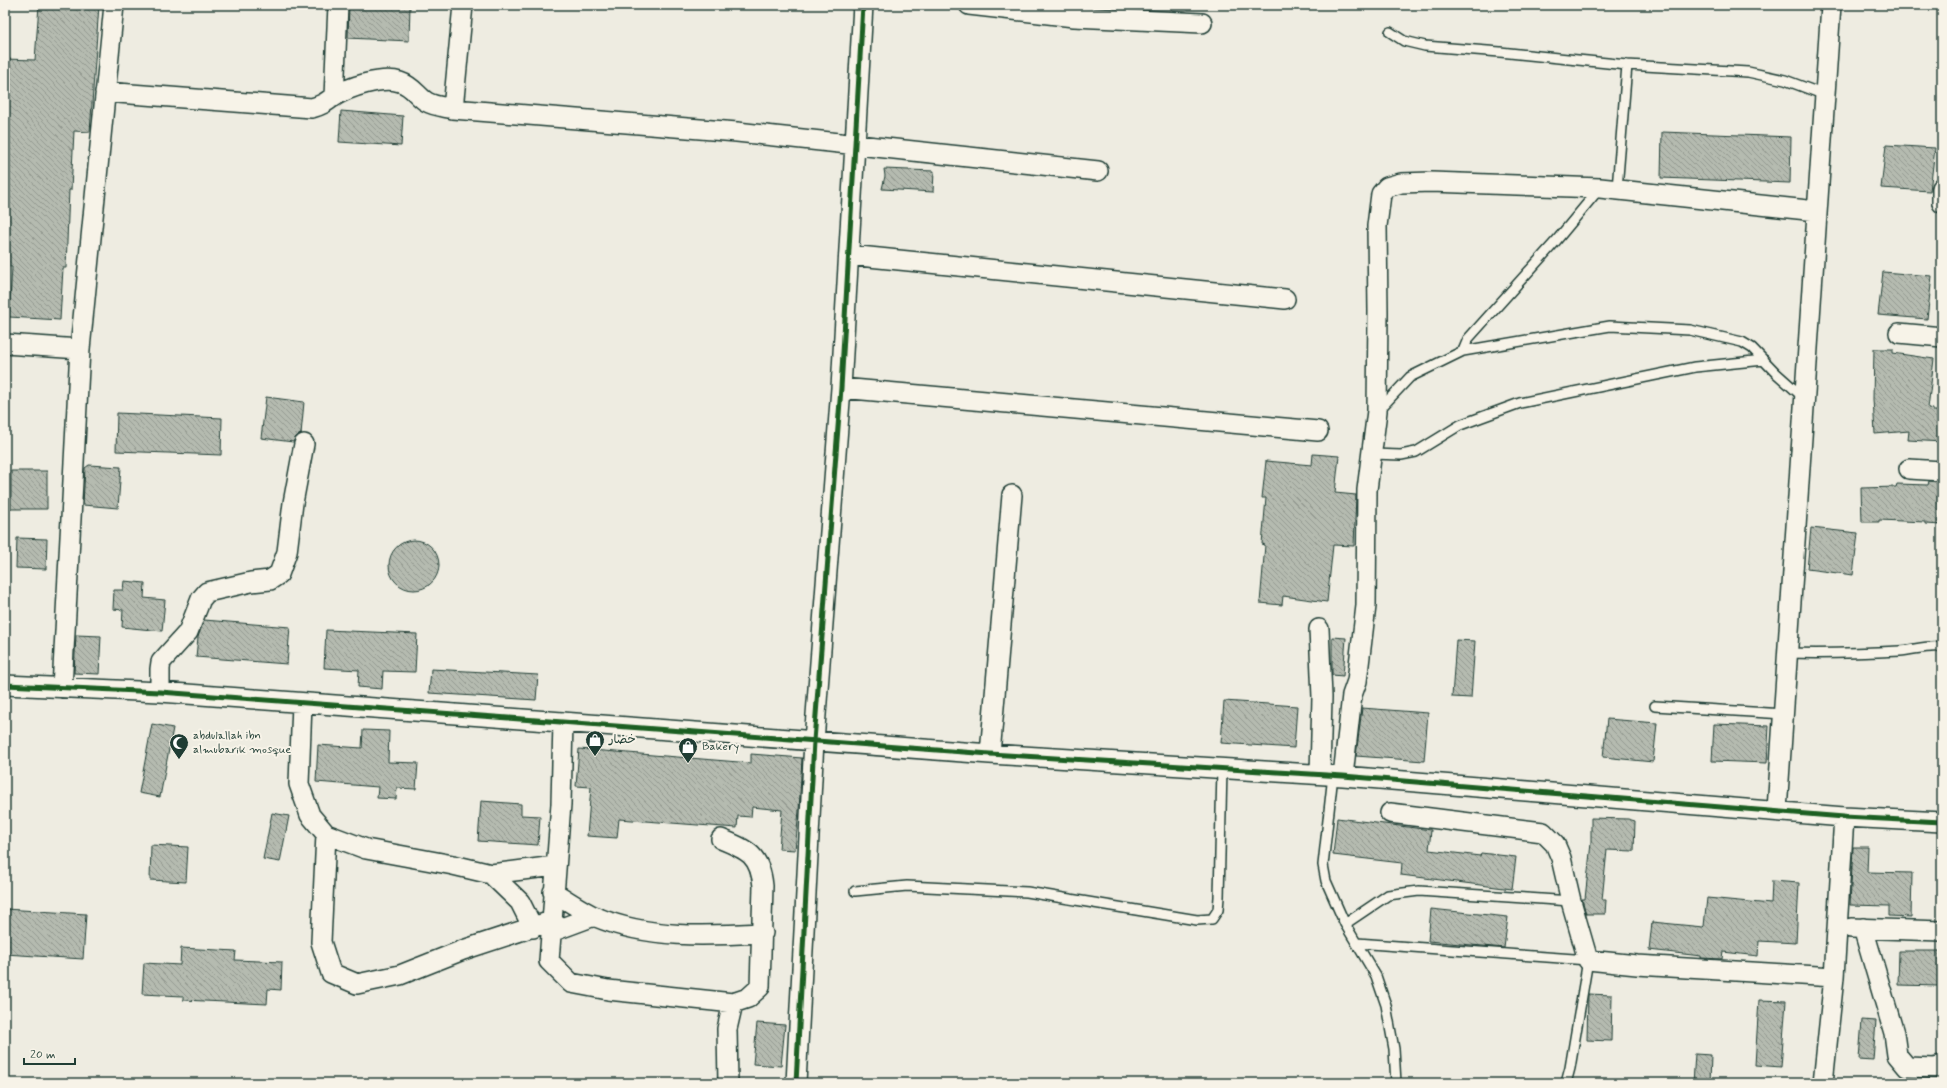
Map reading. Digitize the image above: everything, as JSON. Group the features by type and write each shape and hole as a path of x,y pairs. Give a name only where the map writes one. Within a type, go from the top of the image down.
{"street":[{"path":"62,688 80,349 114,5"},
{"path":"334,97 338,5"},
{"path":"454,109 463,5"},
{"path":"796,1083 814,741 841,388 863,5"},
{"path":"969,5 1074,17 1202,23"},
{"path":"1777,810 1784,714 1786,653 1831,5"},
{"path":"105,92 312,108 325,105 334,97 369,82 386,80 401,82 417,91 426,102 454,109 738,132 1098,171"},
{"path":"1332,775 1357,680 1366,606 1367,490 1377,411 1377,226 1381,194 1387,187 1401,183 1431,182 1609,189 1817,211"},
{"path":"1942,188 1942,203"},
{"path":"849,255 1285,299"},
{"path":"1899,333 1942,337"},
{"path":"5,344 80,349"},
{"path":"841,388 1318,432"},
{"path":"160,692 161,662 188,632 201,599 207,592 251,582 270,580 279,574 287,552 293,502 304,444"},
{"path":"1909,469 1942,471"},
{"path":"990,754 1012,495"},
{"path":"1319,629 1322,697 1332,775"},
{"path":"5,685 160,692 990,754 1332,775 1777,810 1844,817 1942,822"},
{"path":"302,703 299,784 310,815 326,834 366,849 453,864 491,874 555,866"},
{"path":"563,722 561,804 553,892 545,927 549,961 571,983 608,990 733,1003 748,998 760,987 764,886 762,875 756,860 745,849 721,839"},
{"path":"1390,813 1542,832 1555,844 1561,858 1571,901 1588,960 1637,965 1834,977"},
{"path":"1823,1083 1834,977 1844,817"},
{"path":"326,834 321,942 331,973 357,984 400,975 464,950 545,927 594,916"},
{"path":"491,874 545,927"},
{"path":"553,892 594,916 641,931 709,936 762,933"},
{"path":"1837,927 1942,931"},
{"path":"1863,928 1894,1033 1897,1055 1907,1067 1934,1068 1942,1066"},
{"path":"728,1083 727,1029 733,1003"}],"lane":[{"path":"1390,32 1413,45 1626,65 1748,72 1785,80 1825,95"},
{"path":"1463,351 1468,339 1556,241 1609,189 1626,65"},
{"path":"1377,411 1410,377 1463,351 1610,326 1690,330 1742,342 1752,348 1804,398"},
{"path":"1372,454 1401,455 1416,452 1460,425 1520,403 1695,368 1764,360"},
{"path":"1786,653 1866,653 1907,651 1934,646 1942,647"},
{"path":"1655,706 1784,714"},
{"path":"855,891 907,886 1028,892 1198,920 1212,919 1218,910 1219,897 1222,769"},
{"path":"1332,775 1323,865 1326,881 1345,924 1376,976 1386,1005 1394,1049 1396,1083"},
{"path":"1345,924 1388,894 1419,891 1571,901"},
{"path":"1357,942 1588,960 1570,1068 1566,1083"}],"building":[{"path":"39,5 99,5 90,132 74,131 71,190 69,190 66,268 63,268 60,320 9,317 12,267 5,266 5,59 35,60"},
{"path":"349,5 410,5 409,41 348,38"},
{"path":"341,111 403,116 401,146 339,142"},
{"path":"1662,132 1791,137 1790,183 1661,178"},
{"path":"1886,145 1935,148 1930,191 1881,188"},
{"path":"884,169 934,171 933,192 882,189 885,176"},
{"path":"1883,272 1932,276 1927,319 1878,315"},
{"path":"1874,349 1893,349 1893,353 1934,359 1928,408 1933,409 1933,411 1942,411 1942,442 1908,440 1909,431 1875,434 1873,399"},
{"path":"266,397 304,402 301,434 296,437 293,442 261,438"},
{"path":"117,413 222,418 221,455 116,451"},
{"path":"1313,454 1339,456 1335,493 1356,495 1354,546 1333,545 1327,602 1283,596 1282,605 1260,603 1265,545 1262,544 1266,498 1262,498 1266,461 1312,465"},
{"path":"89,465 121,467 118,508 83,505 85,468"},
{"path":"11,471 47,471 47,509 11,509"},
{"path":"1929,481 1942,482 1942,525 1925,524 1925,522 1879,520 1879,522 1862,522 1861,488 1896,487 1897,484 1928,485"},
{"path":"1811,528 1858,533 1853,575 1807,569"},
{"path":"17,538 47,539 46,569 16,568"},
{"path":"414,540 424,542 432,547 437,555 439,565 437,575 432,583 424,588 414,590 404,588 396,583 391,575 389,565 391,555 396,547 404,542"},
{"path":"124,581 145,583 144,598 165,600 162,631 122,627 123,610 113,609 114,590 123,590"},
{"path":"204,620 290,627 287,664 196,657 198,637"},
{"path":"326,630 417,634 415,672 383,671 382,689 358,687 359,670 324,668"},
{"path":"76,635 101,636 99,674 74,673"},
{"path":"1332,637 1346,638 1343,676 1332,675"},
{"path":"1456,640 1475,641 1471,698 1452,697"},
{"path":"431,669 538,675 536,700 429,693"},
{"path":"1224,701 1297,706 1294,748 1221,743"},
{"path":"1362,708 1428,713 1424,761 1356,756"},
{"path":"1607,719 1657,723 1653,762 1603,757"},
{"path":"152,724 173,728 160,797 139,793"},
{"path":"1714,724 1769,726 1767,763 1712,761"},
{"path":"363,730 389,731 388,762 418,763 416,789 397,788 396,799 377,798 378,787 316,782 318,745 362,748"},
{"path":"579,749 751,763 751,754 802,758 795,850 779,849 782,810 752,807 751,817 738,816 737,828 619,819 617,838 587,836 591,787 576,786"},
{"path":"481,801 521,804 521,815 540,816 538,845 478,841"},
{"path":"272,813 289,816 280,862 263,859"},
{"path":"1337,818 1431,830 1429,850 1480,856 1481,853 1516,857 1512,889 1401,875 1402,863 1333,855"},
{"path":"1591,818 1628,819 1635,821 1634,851 1607,850 1602,900 1606,900 1605,914 1586,914 1582,899 1585,899 1591,843"},
{"path":"151,845 188,847 186,882 150,880"},
{"path":"1853,847 1868,847 1867,872 1912,873 1911,917 1889,916 1889,906 1850,905"},
{"path":"1772,881 1799,883 1796,943 1759,941 1758,956 1723,952 1722,959 1701,958 1701,956 1649,950 1652,922 1703,927 1707,898 1771,904"},
{"path":"5,909 86,914 83,959 5,954"},
{"path":"1431,909 1508,917 1504,948 1428,941"},
{"path":"181,948 236,951 235,960 282,962 281,990 268,989 267,1004 183,1000 183,996 142,994 144,963 180,965"},
{"path":"1899,951 1940,951 1939,986 1898,985"},
{"path":"1588,994 1612,995 1611,1041 1587,1040"},
{"path":"1759,1000 1786,1001 1781,1067 1755,1065"},
{"path":"1862,1020 1876,1021 1873,1060 1859,1059"},
{"path":"757,1023 785,1025 781,1066 753,1064"},
{"path":"1695,1054 1711,1055 1710,1083 1693,1083"}],"cycle path":[{"path":"796,1083 814,741 841,388 863,5"},
{"path":"5,685 160,692 990,754 1343,776 1844,817 1942,822"}],"place":[{"name":"خضار","path":"595,757"},
{"name":"abdulallah ibn almubarik mosque","path":"179,760"},
{"name":"Bakery","path":"688,764"}]}
